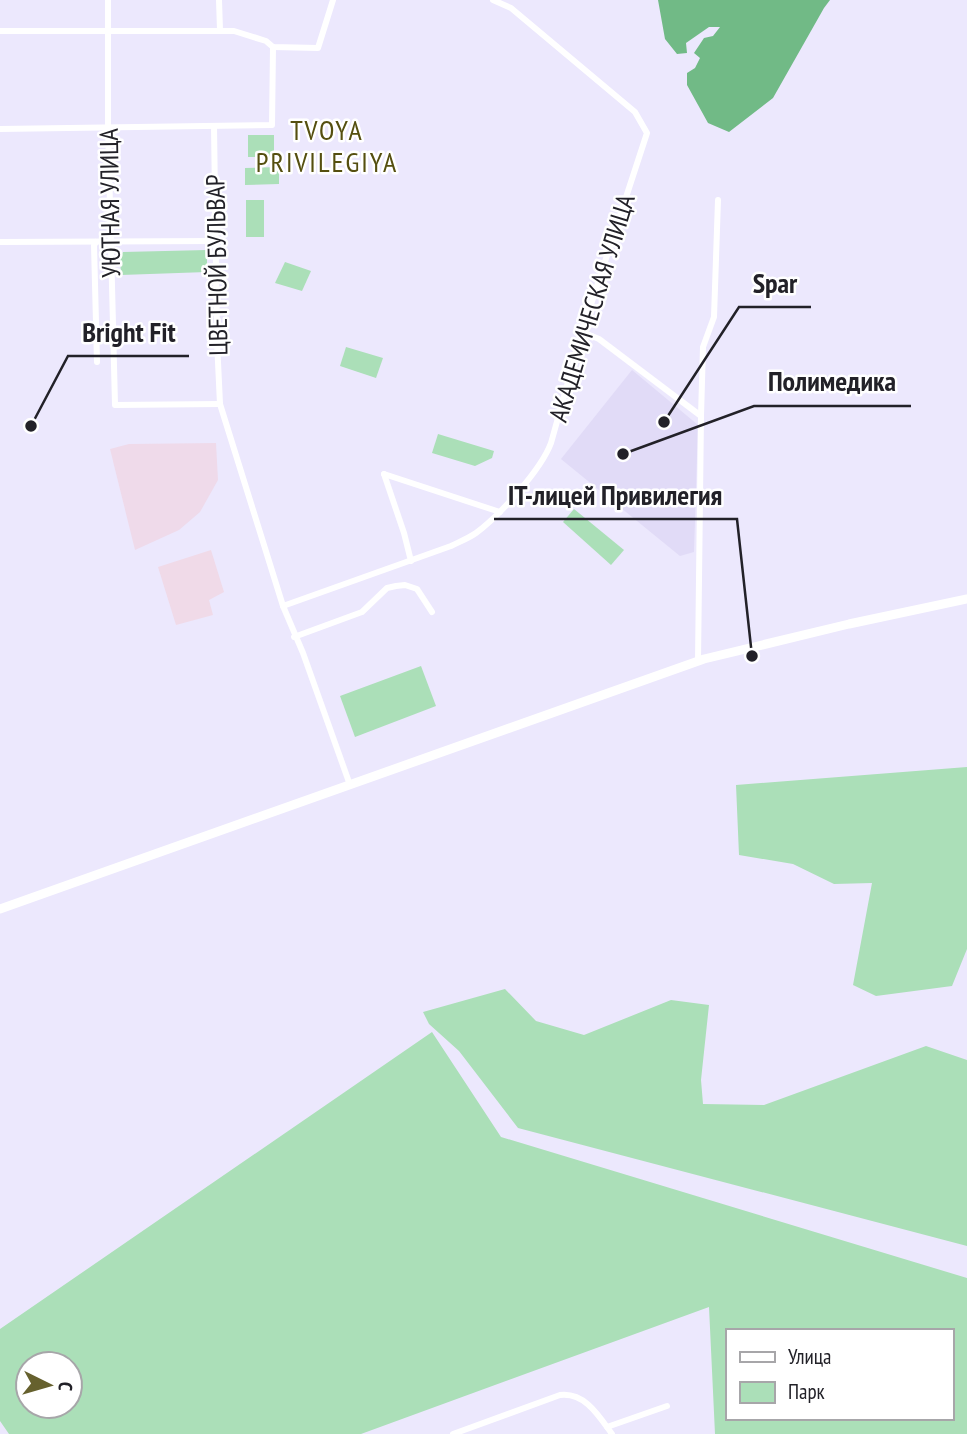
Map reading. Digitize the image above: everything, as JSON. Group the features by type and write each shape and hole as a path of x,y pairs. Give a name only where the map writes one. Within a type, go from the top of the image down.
{"street":[{"name":"УЮТНАЯ УЛИЦА","path":"108,0 108,126 115,405 220,404"},
{"path":"219,0 220,30"},
{"path":"0,32 220,30 234,31 266,41 273,47 318,48 333,0"},
{"name":"АКАДЕМИЧЕСКАЯ УЛИЦА","path":"283,606 411,561 474,535 500,512 548,451 582,332 647,133 635,112 511,8 493,0"},
{"path":"0,129 272,125 273,47"},
{"name":"ЦВЕТНОЙ БУЛЬВАР","path":"214,126 220,404 283,606 303,653 350,785"},
{"path":"698,661 703,347 714,317 718,200"},
{"path":"0,242 216,241"},
{"path":"96,242 97,362"},
{"path":"582,332 599,339 701,416"},
{"path":"411,561 384,474 500,512"},
{"path":"294,637 362,612 387,589 405,585 417,589 432,612"},
{"path":"0,909 698,661 790,637 967,599"},
{"path":"453,1434 568,1394 584,1401 612,1434"},
{"path":"607,1427 667,1406"},
{"path":"476,1426 482,1434"}],"shaded area":[{"path":"632,370 698,425 694,552 680,556 561,459"},
{"path":"216,443 218,480 200,512 179,530 135,550 110,449 129,444"},
{"path":"211,550 224,592 209,600 213,615 176,625 158,567"}],"green space":[{"path":"658,0 830,0 773,98 729,132 708,123 687,85 687,73 695,68 700,58 694,53 704,38 713,36 720,27 709,27 686,43 687,53 677,54 665,39"},
{"path":"248,135 274,135 274,157 248,157"},
{"path":"279,167 279,184 245,185 245,168"},
{"path":"246,200 264,200 264,237 246,237"},
{"path":"207,250 207,272 121,275 120,256 123,252"},
{"path":"285,262 311,271 302,291 275,283"},
{"path":"346,347 383,358 376,378 340,366"},
{"path":"438,434 494,451 492,458 475,466 432,453"},
{"path":"574,509 624,550 611,565 563,522"},
{"path":"421,666 436,706 355,737 340,696"},
{"path":"967,767 967,949 952,986 876,996 853,985 872,883 834,884 793,864 739,855 736,785"},
{"path":"505,989 536,1021 584,1035 671,1000 709,1005 701,1080 703,1104 764,1105 926,1046 967,1060 967,1246 518,1128 459,1051 429,1024 423,1012"},
{"path":"432,1032 501,1137 967,1278 967,1434 715,1434 709,1307 361,1434 9,1434 0,1421 0,1329"}],"place":[{"name":"Spar","path":"664,422"},
{"name":"Bright Fit","path":"31,426"},
{"name":"Полимедика","path":"623,454"},
{"name":"IT-лицей Привилегия","path":"752,656"}],"district":[{"name":"TVOYA PRIVILEGIYA","path":"327,146"}]}
